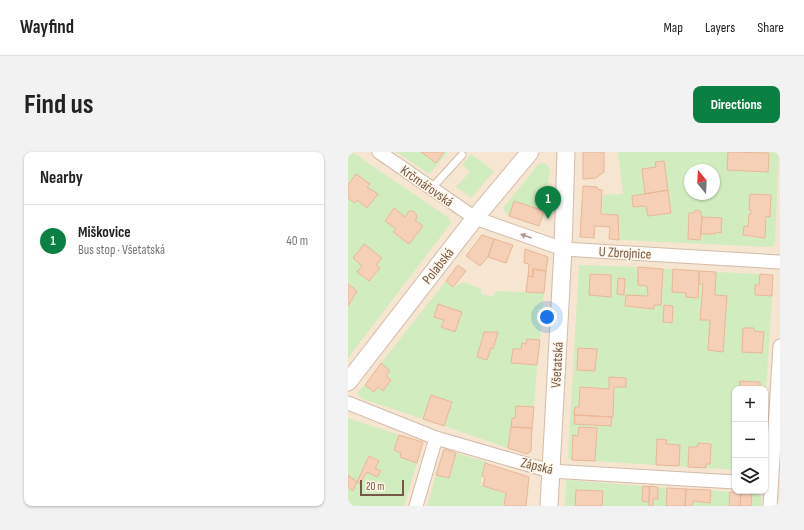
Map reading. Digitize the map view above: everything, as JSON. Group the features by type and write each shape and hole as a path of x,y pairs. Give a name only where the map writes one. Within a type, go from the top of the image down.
{"street":[{"name":"Krčmářovská","path":"379,152 475,218"},
{"name":"Polabská","path":"348,382 475,218 530,152"},
{"name":"Všetatská","path":"549,506 563,249 565,153"},
{"name":"U Zbrojnice","path":"475,218 563,249 780,262"},
{"path":"770,506 780,346"},
{"name":"Zápská","path":"348,403 436,438 550,472 732,482"},
{"path":"416,506 436,438"}],"lane":[{"path":"431,189 462,154"}],"shaded area":[{"path":"348,152 780,152 780,506 348,506"}],"green space":[{"path":"348,152 352,152 449,218 451,223 348,358 348,306 357,291 348,284 348,198 355,203 357,200 367,208 377,194 367,187 369,184 356,174 348,185","holes":["394,208 405,217 409,212 413,211 417,218 415,220 423,226 409,244 393,233 396,229 385,221","365,245 379,268 369,281 358,272 362,266 353,258"]},
{"path":"396,152 421,152 436,162 444,152 448,152 429,174"},
{"path":"618,152 728,152 727,170 768,172 769,153 760,152 779,152 775,242 772,247 619,240 618,215 602,213 603,195 623,194","holes":["664,161 671,213 648,216 646,206 633,207 632,196 645,194 642,169 656,167 655,162","750,194 771,195 770,216 766,216 765,238 748,237 748,235 743,235 744,227 748,227 751,210 749,210","695,210 700,211 702,217 722,218 721,233 715,232 714,234 701,234 700,240 688,232 689,213 694,213"]},
{"path":"471,154 494,171 471,198 456,187 470,172 462,165"},
{"path":"541,163 545,163 549,167 550,172 544,211 514,201 509,216 503,208"},
{"path":"579,265 638,267 638,285 647,286 648,296 626,295 625,306 654,309 654,305 661,305 663,269 673,269 672,292 686,293 686,297 698,298 699,284 703,284 700,319 710,320 708,350 723,352 727,296 715,295 716,272 760,274 759,285 755,285 755,295 772,296 766,386 760,386 760,382 740,381 739,386 732,386 732,470 706,468 706,464 710,464 711,444 698,443 697,447 689,447 688,467 679,466 680,445 666,444 666,440 658,439 656,465 595,461 597,428 579,427 578,436 573,436 572,460 568,458","holes":["590,274 611,275 611,296 590,295","618,279 625,279 624,294 617,294","664,305 673,306 672,322 663,322","743,328 754,328 754,331 764,332 762,352 742,352","597,349 595,370 578,370","609,377 626,378 626,387 614,387 613,416 611,426 575,424 575,407 579,407 580,387 609,389"]},
{"path":"446,281 453,287 464,282 481,289 481,294 493,297 496,291 544,293 540,340 527,339 526,344 522,343 521,349 513,349 511,363 537,365 534,407 516,406 515,418 512,418 508,448 444,426 452,402 431,395 423,419 363,399 357,393 365,385 374,392 378,387 383,391 386,376 390,371 381,363","holes":["438,304 462,312 455,332 441,327 444,320 434,317","484,332 498,333 494,348 491,348 487,360 477,357"]},
{"path":"348,418 399,435 394,450 401,453 400,457 417,463 404,506 348,506 348,487 353,491 357,482 348,475","holes":["369,456 379,460 375,468 381,471 377,477 367,472 360,484 357,482"]},
{"path":"456,453 487,462 480,485 505,494 503,506 427,506 436,475 449,478"},
{"path":"566,480 643,486 642,501 649,502 649,506 602,506 603,491 576,490 575,506 565,506"},
{"path":"658,487 667,488 666,506 653,506 653,499 658,499"},
{"path":"711,490 730,492 729,506 692,506 693,501 710,502"},
{"path":"752,494 761,495 761,506 751,506"}],"building":[{"path":"421,152 444,152 436,163"},
{"path":"583,152 604,152 604,172 596,178 583,179"},
{"path":"728,152 769,153 768,172 727,170"},
{"path":"664,161 668,190 645,194 642,169 656,167 655,162"},
{"path":"356,174 370,184 367,187 378,194 367,208 357,200 355,203 348,198 348,185"},
{"path":"583,186 597,187 597,189 602,190 601,214 618,215 619,240 609,239 610,227 595,226 594,238 580,237"},
{"path":"668,190 671,213 648,216 646,206 633,207 632,196"},
{"path":"750,194 771,195 770,217 766,216 765,238 743,235 744,226 748,227 749,214 751,214 751,210 749,210"},
{"path":"514,201 544,211 539,226 509,216"},
{"path":"394,208 405,217 409,211 413,211 417,218 415,220 423,226 409,244 393,232 396,229 385,221"},
{"path":"695,210 700,211 702,217 700,240 688,239 689,213 694,213"},
{"path":"702,217 722,218 721,233 715,232 715,234 701,234"},
{"path":"482,235 494,239 488,257 480,266 466,256"},
{"path":"494,239 513,245 506,263 488,257"},
{"path":"364,244 382,258 376,265 380,268 369,281 357,272 362,266 353,258"},
{"path":"525,249 548,257 546,271 533,269 533,277 528,276 529,264 524,263"},
{"path":"458,265 466,271 453,287 446,281"},
{"path":"638,267 663,269 661,305 654,305 654,309 625,306 626,295 648,296 647,286 638,285"},
{"path":"533,269 546,271 544,293 526,292 528,276 533,277"},
{"path":"673,269 699,271 698,298 686,297 686,293 672,292"},
{"path":"699,271 716,272 715,295 727,296 723,352 708,350 710,320 700,320 703,284 699,284"},
{"path":"590,274 611,275 611,297 589,295"},
{"path":"760,274 773,275 772,296 755,295 755,285 759,285"},
{"path":"618,278 625,279 624,295 617,294"},
{"path":"348,284 357,291 348,306"},
{"path":"438,304 462,312 455,332 441,327 444,320 434,317"},
{"path":"664,305 673,306 672,323 663,322"},
{"path":"743,328 754,328 754,331 764,332 762,353 742,352"},
{"path":"484,332 498,332 493,349 491,348 487,360 477,357"},
{"path":"527,339 540,340 537,365 511,363 513,349 521,349 522,343 526,344"},
{"path":"578,348 597,349 595,371 577,370"},
{"path":"381,363 390,371 386,376 391,380 383,391 378,387 374,392 365,385"},
{"path":"609,377 626,378 626,387 614,387 613,417 574,415 575,407 579,407 580,387 609,389"},
{"path":"740,381 760,382 760,386 739,386"},
{"path":"431,395 452,402 444,426 423,419"},
{"path":"516,406 534,407 532,428 511,427 512,418 515,418"},
{"path":"575,415 612,417 611,426 574,424"},
{"path":"511,427 532,428 531,451 527,454 508,448"},
{"path":"579,427 597,428 595,461 572,460 573,435 578,436"},
{"path":"399,435 423,442 417,463 400,457 401,453 394,450"},
{"path":"657,439 667,440 666,444 680,445 679,466 656,465"},
{"path":"698,443 711,444 710,464 706,464 706,468 688,467 689,447 697,447"},
{"path":"444,449 456,453 449,478 436,475"},
{"path":"369,456 379,461 375,468 381,471 377,477 367,472 360,484 357,482"},
{"path":"485,463 529,477 526,506 504,506 506,493 483,486 485,477 482,476"},
{"path":"348,475 357,482 353,491 348,487"},
{"path":"643,486 650,487 649,502 642,501"},
{"path":"649,486 658,487 658,499 653,499 653,506 649,506"},
{"path":"667,488 686,489 685,506 666,506"},
{"path":"686,489 711,490 710,503 693,501 692,506 685,506"},
{"path":"576,490 603,491 602,506 575,506"},
{"path":"730,492 732,492 732,494 741,494 740,506 729,506"},
{"path":"741,494 752,494 751,506 740,506"}],"place":[{"name":"Miškovice","path":"548,219"}]}
